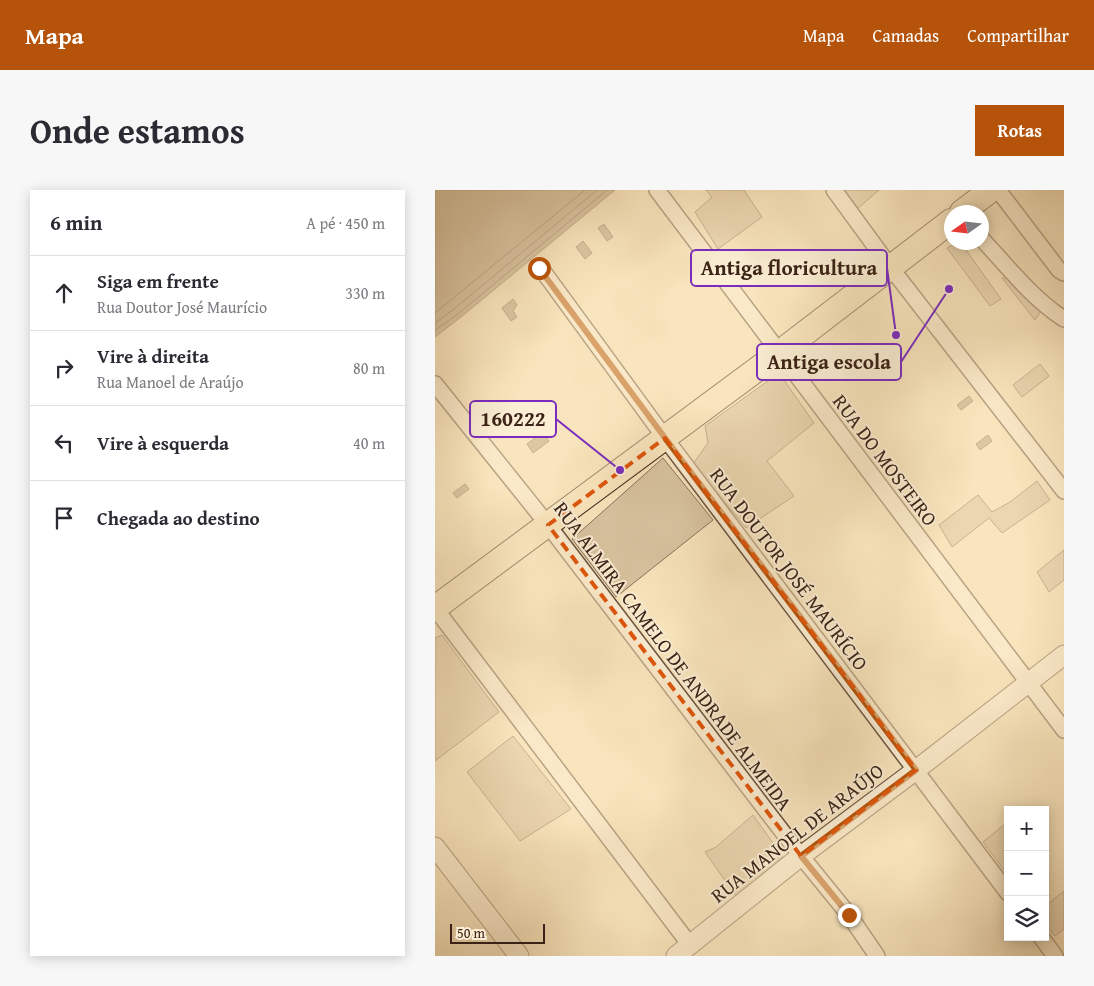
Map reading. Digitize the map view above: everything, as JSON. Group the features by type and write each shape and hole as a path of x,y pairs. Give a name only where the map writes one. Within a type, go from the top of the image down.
{"main road":[{"path":"971,205 991,190"},
{"path":"435,608 779,353 944,226"}],"street":[{"name":"RUA DO MOSTEIRO","path":"657,190 1064,730"},
{"path":"834,190 891,268 1064,491"},
{"path":"998,190 1064,274"},
{"path":"989,247 1030,292 1064,319"},
{"name":"RUA DOUTOR JOSÉ MAURÍCIO","path":"539,268 1004,888"},
{"name":"RUA ALMIRA CAMELO DE ANDRADE ALMEIDA","path":"435,384 548,525 801,856 849,915 877,956"},
{"path":"435,608 683,951"},
{"name":"RUA MANOEL DE ARAÚJO","path":"683,951 801,856 916,770 1064,655"},
{"path":"435,847 519,956"},
{"path":"1044,941 1055,956"}],"highlighted area":[{"path":"665,438 916,770 801,856 548,525"}],"shaded area":[{"path":"706,190 744,190 762,217 718,249 695,212 712,197"},
{"path":"843,190 879,190 857,209"},
{"path":"948,250 966,250 1001,299 990,306"},
{"path":"1011,277 1041,311 1035,320 1002,278"},
{"path":"1040,364 1049,376 1022,397 1013,385"},
{"path":"779,373 814,423 767,461 794,496 746,528 693,464 708,443 705,426"},
{"path":"663,458 713,520 616,597 572,539"},
{"path":"1037,481 1050,500 1002,533 989,518 952,547 939,525 978,495 992,512 1010,502"},
{"path":"1064,550 1064,580 1049,592 1037,572"},
{"path":"442,635 499,712 435,761 435,638"},
{"path":"513,736 571,809 520,841 467,772"},
{"path":"753,815 783,857 736,896 705,852 716,847"},
{"path":"1004,825 1004,870 983,842"},
{"path":"1064,891 1064,929 1055,936 1049,929 1049,903"}],"water":[{"path":"435,190 615,190 435,337"},
{"path":"604,224 613,237 607,241 598,228"},
{"path":"583,241 592,253 585,259 576,247"},
{"path":"513,299 517,305 513,311 517,317 511,321 502,308"},
{"path":"969,396 973,401 961,410 957,405"},
{"path":"543,432 549,441 533,453 527,444"},
{"path":"988,435 992,441 980,450 976,444"},
{"path":"465,484 469,489 457,498 453,493"}],"place":[{"name":"Antiga escola","path":"949,289"},
{"name":"Antiga floricultura","path":"896,335"},
{"name":"160222","path":"620,470"}],"route":[{"path":"539,268 916,770 801,856 849,915"}]}
